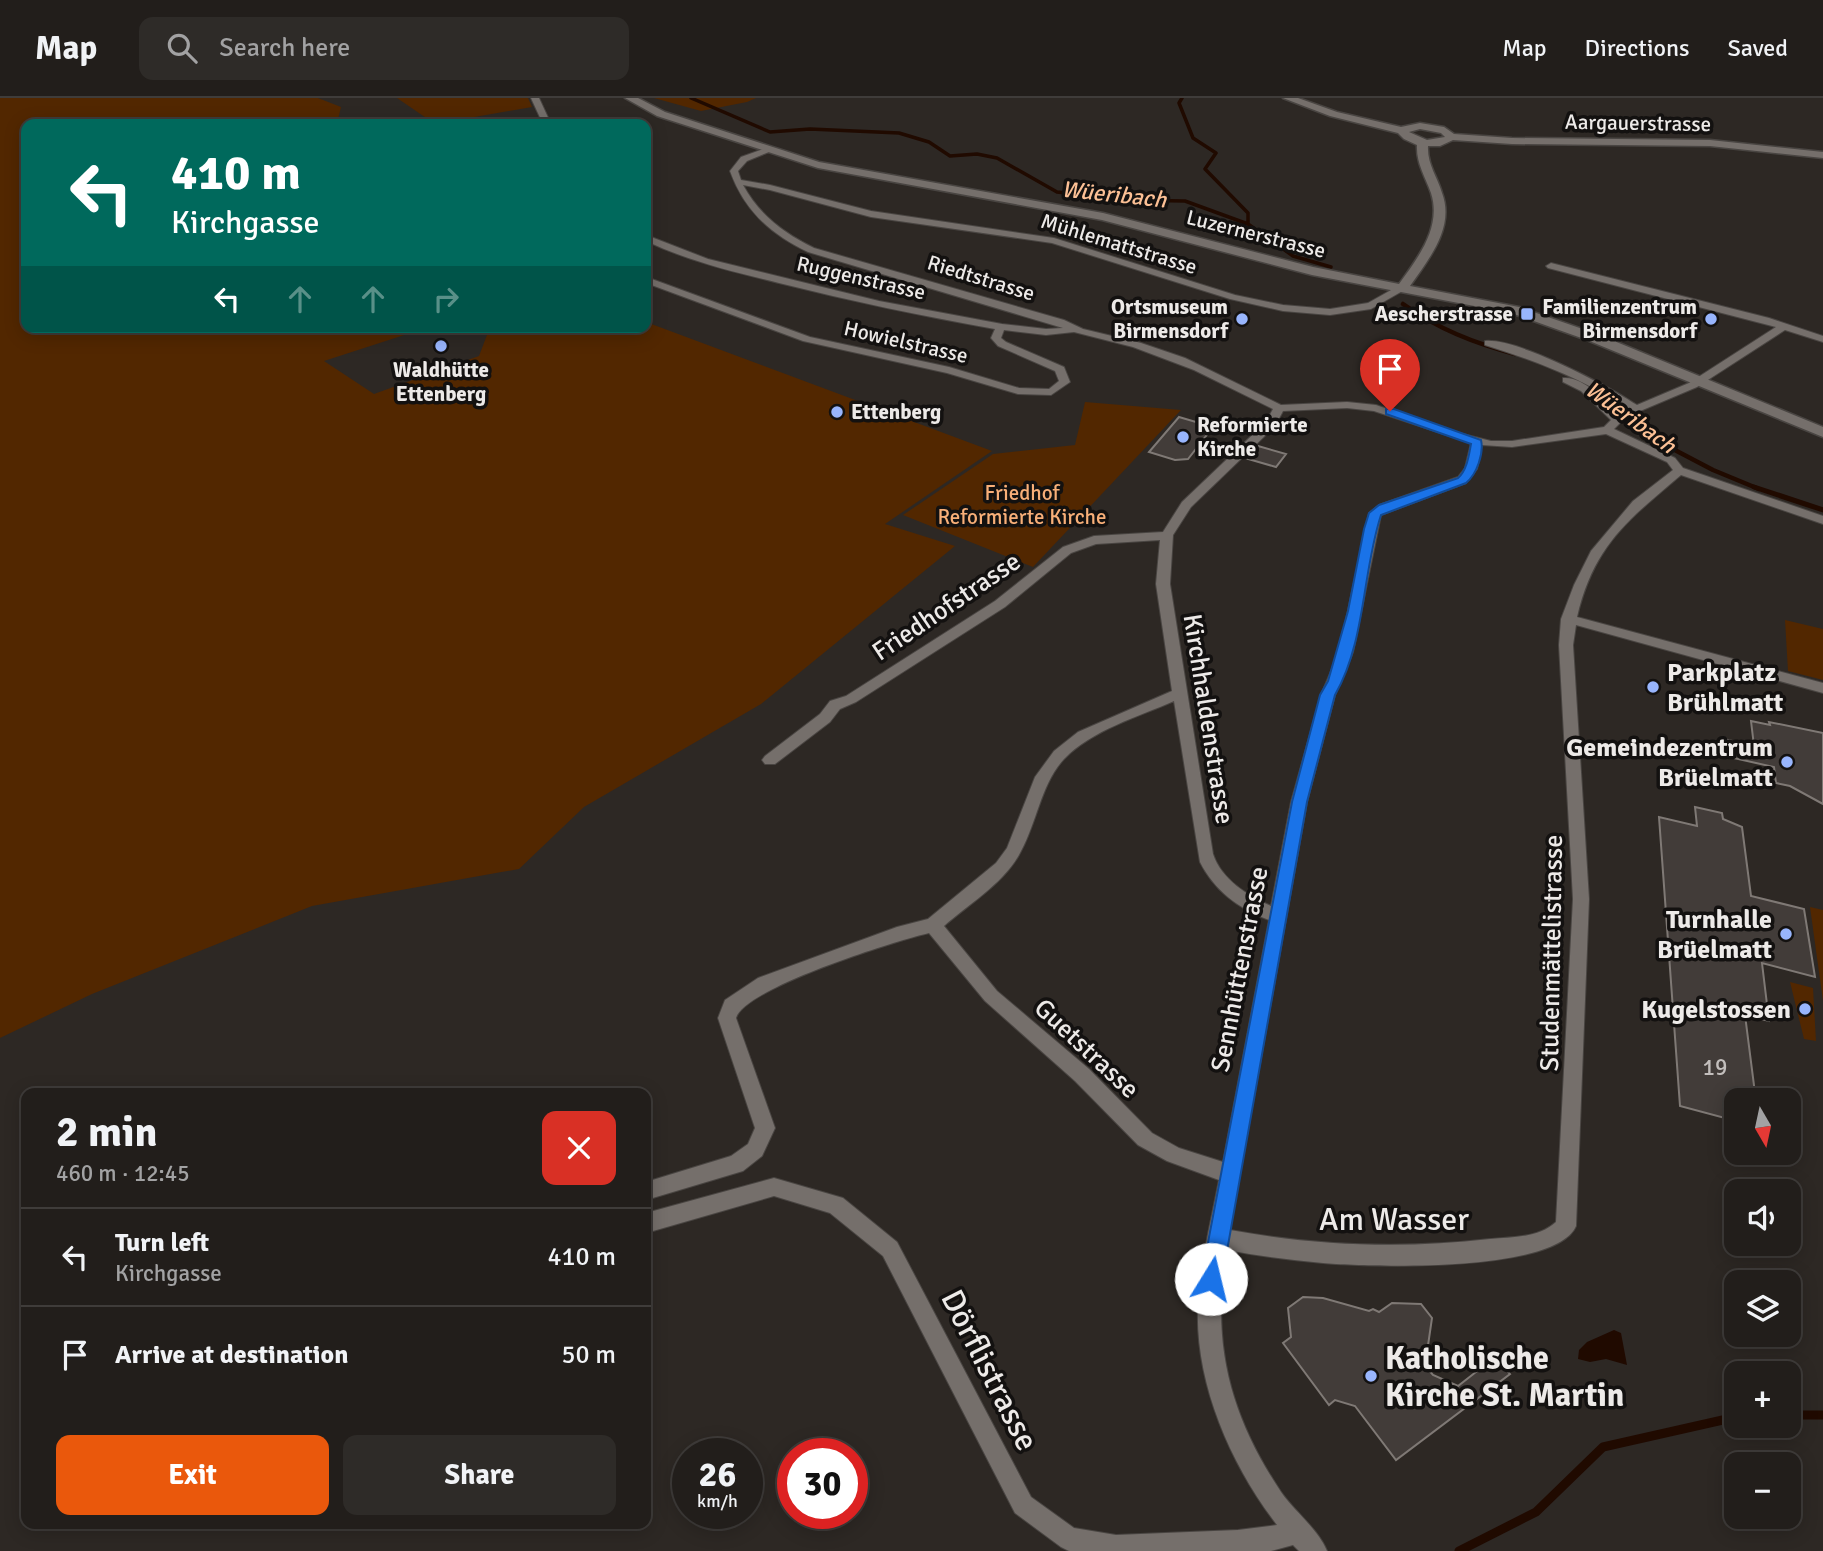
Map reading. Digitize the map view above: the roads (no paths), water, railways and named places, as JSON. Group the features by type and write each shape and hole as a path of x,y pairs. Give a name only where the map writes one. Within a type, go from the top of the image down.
{"main road":[{"name":"Luzernerstrasse","path":"629,98 661,114 766,150 850,172 1102,217 1312,271 1403,287 1527,314 1823,432"},
{"path":"1287,98 1334,114 1403,131 1414,126 1433,127 1448,132 1451,137 1442,142 1423,142 1407,137 1403,131"},
{"name":"Aargauerstrasse","path":"1451,137 1512,141 1710,143 1823,155"},
{"path":"1403,287 1425,256 1440,215 1440,202 1422,158 1423,142"}],"street":[{"path":"535,98 545,119"},
{"path":"737,182 734,170 739,163 766,150"},
{"name":"Mühlemattstrasse","path":"737,182 870,214 1052,240 1083,248 1181,283 1300,309 1348,310 1372,306 1389,300 1403,287"},
{"name":"Riedtstrasse","path":"737,182 745,199 768,226 811,250 1060,322 1072,330 1097,334 1184,360 1279,408"},
{"name":"Ruggenstrasse","path":"651,240 676,251 741,270 1001,327 1065,333 1072,330"},
{"path":"1550,266 1784,326 1823,339"},
{"name":"Howielstrasse","path":"651,282 807,339 949,370 1018,391 1037,394 1060,388 1065,382 1060,369 1002,344 996,338 1001,327"},
{"path":"1167,535 1186,505 1271,424 1279,408 1347,405 1376,408 1477,442 1511,444 1607,430 1627,414 1699,381 1784,326"},
{"path":"1486,347 1566,368 1611,391 1627,414 1562,377 1486,347"},
{"path":"1607,430 1671,460 1679,470 1823,520"},
{"name":"Sennhüttenstrasse","path":"1315,1551 1295,1532 1265,1489 1244,1451 1228,1411 1215,1367 1209,1322 1217,1238 1305,780 1328,695 1336,681 1344,653 1375,513 1411,497 1462,480 1471,469 1477,442"},
{"name":"Studenmättelistrasse","path":"1566,1226 1581,898 1566,645 1568,619 1578,584 1604,541 1638,503 1679,470"},
{"name":"Kirchhaldenstrasse","path":"1167,535 1163,584 1208,863 1218,878 1236,893 1261,911 1278,915"},
{"name":"Friedhofstrasse","path":"769,760 825,718 835,705 852,699 1000,604 1067,550 1094,540 1167,535"},
{"path":"1568,619 1823,688"},
{"path":"651,1190 736,1164 755,1150 765,1128 727,1018 730,1005 764,983 903,932 933,925 1002,867 1014,850 1043,777 1059,755 1083,736 1180,692"},
{"name":"Guetstrasse","path":"933,925 991,996 1082,1075 1145,1139 1174,1155 1230,1174"},
{"name":"Dörflistrasse","path":"651,1222 774,1187 836,1205 890,1249 1023,1505 1069,1539 1089,1544 1129,1546 1249,1541 1271,1539 1295,1532"},
{"name":"Am Wasser","path":"1217,1238 1348,1255 1444,1256 1538,1243 1558,1236 1566,1226"}],"waterway":[{"name":"Wüeribach","path":"691,98 770,132 810,129 899,133 929,142 950,156 977,154 997,158 1057,192 1125,200 1185,201 1248,224"},
{"path":"1182,98 1179,103 1193,138 1216,153 1205,169 1248,213 1248,224"},
{"name":"Wüeribach","path":"1248,224 1293,256 1331,267"},
{"name":"Wüeribach","path":"1403,304 1429,321 1457,334 1515,354"},
{"name":"Wüeribach","path":"1598,390 1671,448 1713,470 1755,487"},
{"name":"Wüeribach","path":"1755,487 1823,510"},
{"name":"Wüeribach","path":"1755,487 1759,489"},
{"path":"1801,1415 1823,1415"},
{"path":"1459,1551 1536,1512 1603,1447 1724,1420"}],"place":[{"name":"Aescherstrasse","path":"1527,314"},
{"name":"Ortsmuseum Birmensdorf","path":"1242,319"},
{"name":"Familienzentrum Birmensdorf","path":"1711,319"},
{"name":"Waldhütte Ettenberg","path":"441,346"},
{"name":"Ettenberg","path":"837,412"},
{"name":"Reformierte Kirche","path":"1183,437"},
{"name":"Parkplatz Brühlmatt","path":"1653,687"},
{"name":"Gemeindezentrum Brüelmatt","path":"1787,762"},
{"name":"Turnhalle Brüelmatt","path":"1786,934"},
{"name":"Kugelstossen","path":"1805,1009"},
{"name":"Katholische Kirche St. Martin","path":"1371,1376"}],"park label":[{"name":"Friedhof Reformierte Kirche","path":"1022,505"}]}
